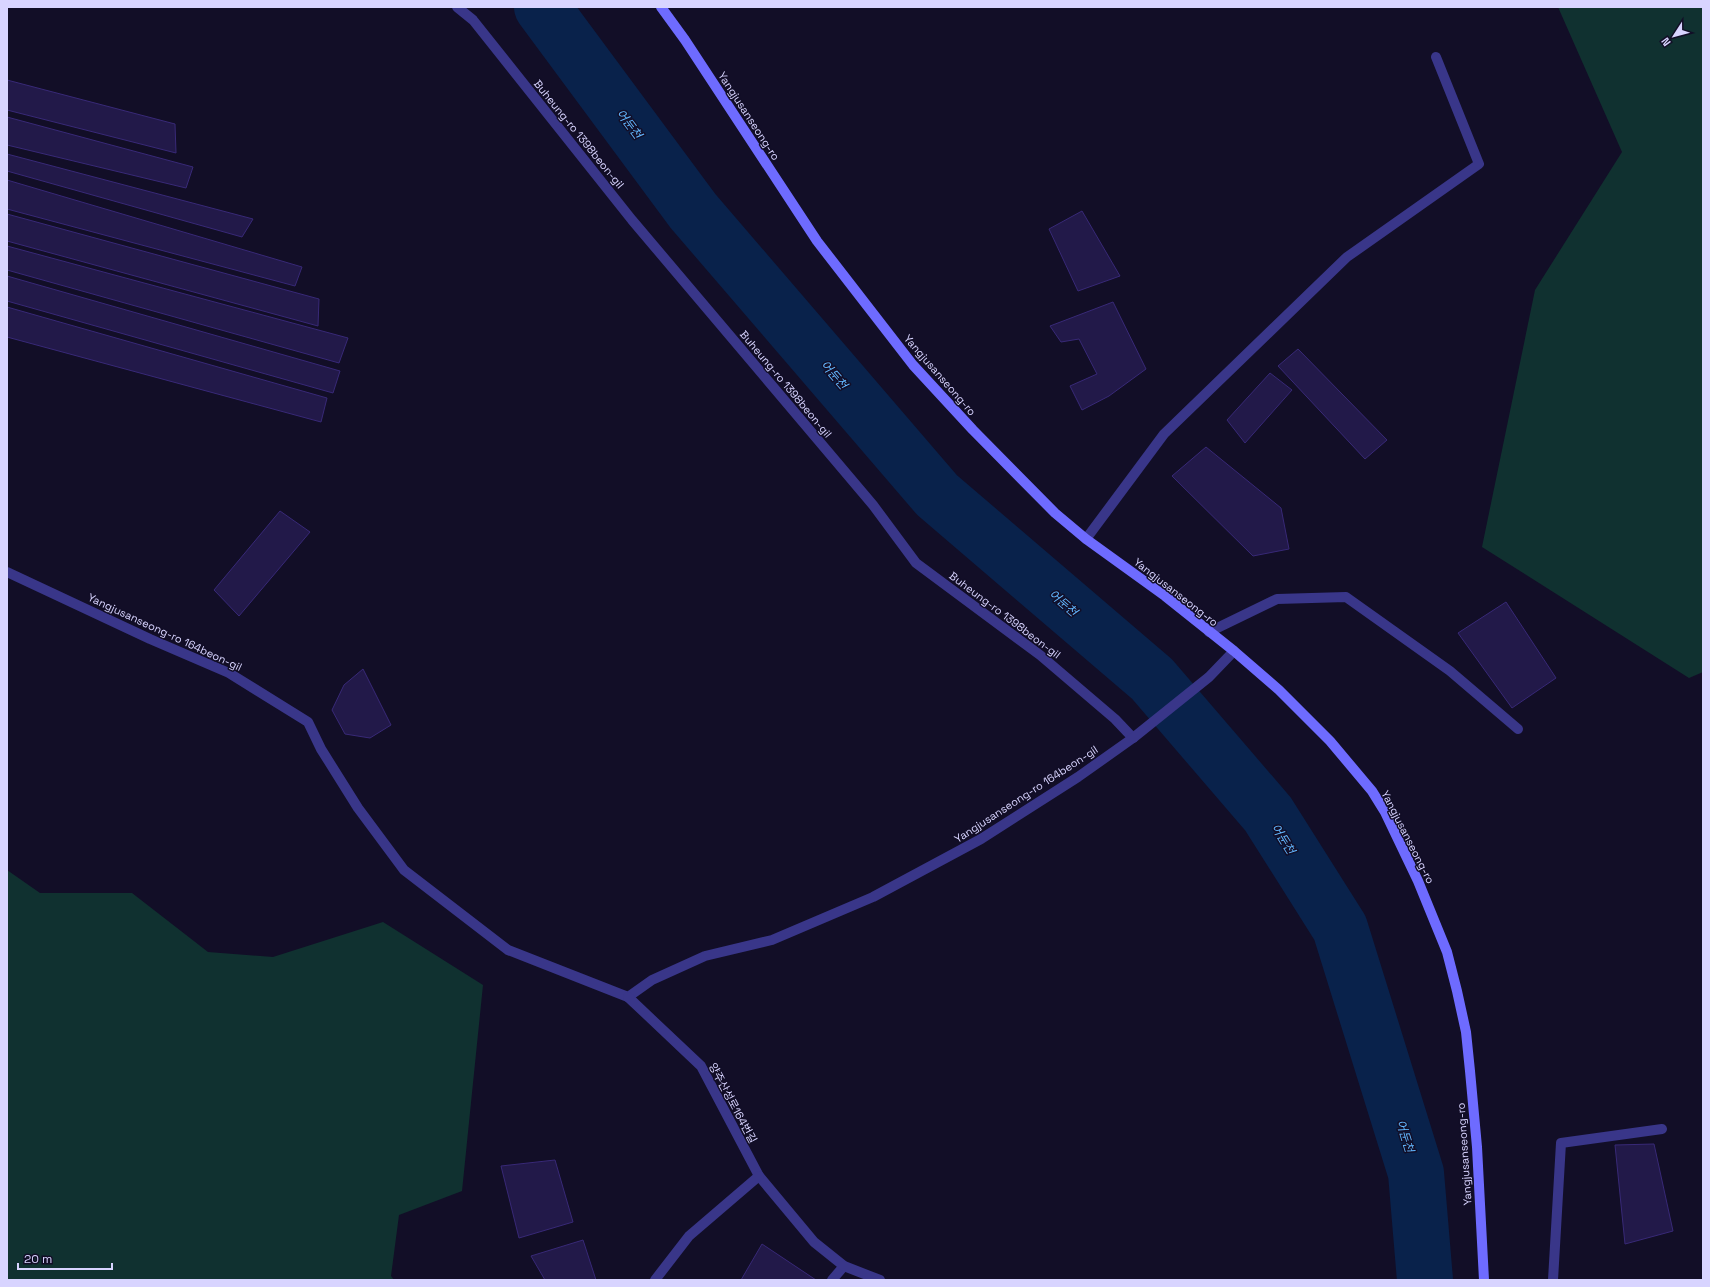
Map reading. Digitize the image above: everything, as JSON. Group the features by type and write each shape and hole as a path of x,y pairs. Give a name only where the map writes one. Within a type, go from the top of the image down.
{"street":[{"name":"Buheung-ro 1398beon-gil","path":"457,7 473,20 632,220 873,506 916,563 1040,655 1115,719 1133,738"},
{"name":"Yangjusanseong-ro","path":"661,7 690,46 817,241 913,365 1027,486 1055,513 1086,539 1165,596 1234,651 1308,718 1330,741 1372,791 1385,812 1418,881 1447,952 1466,1032 1477,1147 1484,1280"},
{"path":"1086,539 1164,434 1347,257 1479,164 1436,57"},
{"name":"Yangjusanseong-ro 164beon-gil","path":"7,572 150,639 229,672 308,722 321,750 358,808 404,870 508,950 628,997 652,980 705,956 772,940 873,897 981,839 1078,777 1133,738 1209,678 1234,651"},
{"path":"1209,632 1278,599 1346,597 1450,671 1518,729"},
{"name":"양주산성로164번길","path":"628,997 701,1066 759,1176 814,1242 844,1266 880,1280"},
{"path":"1553,1280 1561,1143 1662,1129"},
{"path":"655,1280 689,1236 759,1176"},
{"path":"832,1280 844,1266"},
{"path":"842,1280 844,1266"}],"green space":[{"path":"1558,7 1703,7 1703,672 1689,678 1482,547 1535,290 1622,152"},
{"path":"7,870 40,893 132,893 208,952 273,957 383,922 483,985 462,1191 399,1215 391,1276 394,1280 7,1280"}],"building":[{"path":"7,80 175,124 176,153 7,110"},
{"path":"7,117 193,167 186,188 7,145"},
{"path":"7,154 253,219 242,237 7,171"},
{"path":"7,180 302,267 295,286 7,209"},
{"path":"1082,211 1120,276 1078,291 1049,229"},
{"path":"7,214 319,299 318,326 7,241"},
{"path":"7,246 348,338 339,363 7,270"},
{"path":"7,276 340,371 333,393 7,301"},
{"path":"1113,302 1146,369 1109,396 1082,410 1070,386 1097,374 1079,339 1061,342 1050,326"},
{"path":"7,307 327,398 321,422 7,337"},
{"path":"1298,349 1387,440 1365,459 1278,366"},
{"path":"1270,373 1292,390 1245,443 1227,420"},
{"path":"1206,447 1281,508 1289,549 1253,556 1172,476"},
{"path":"280,511 310,532 239,616 214,590"},
{"path":"1506,602 1556,678 1512,708 1458,633"},
{"path":"363,669 391,725 370,738 345,734 332,710 344,685"},
{"path":"1654,1144 1673,1231 1625,1244 1615,1145"},
{"path":"555,1160 573,1222 519,1238 501,1166"},
{"path":"583,1240 596,1280 545,1280 531,1256"},
{"path":"762,1244 816,1280 741,1280"}],"waterway":[{"name":"어둔천","path":"542,7 693,211 937,495 1152,679 1268,814 1340,928 1416,1173 1425,1280"}]}
